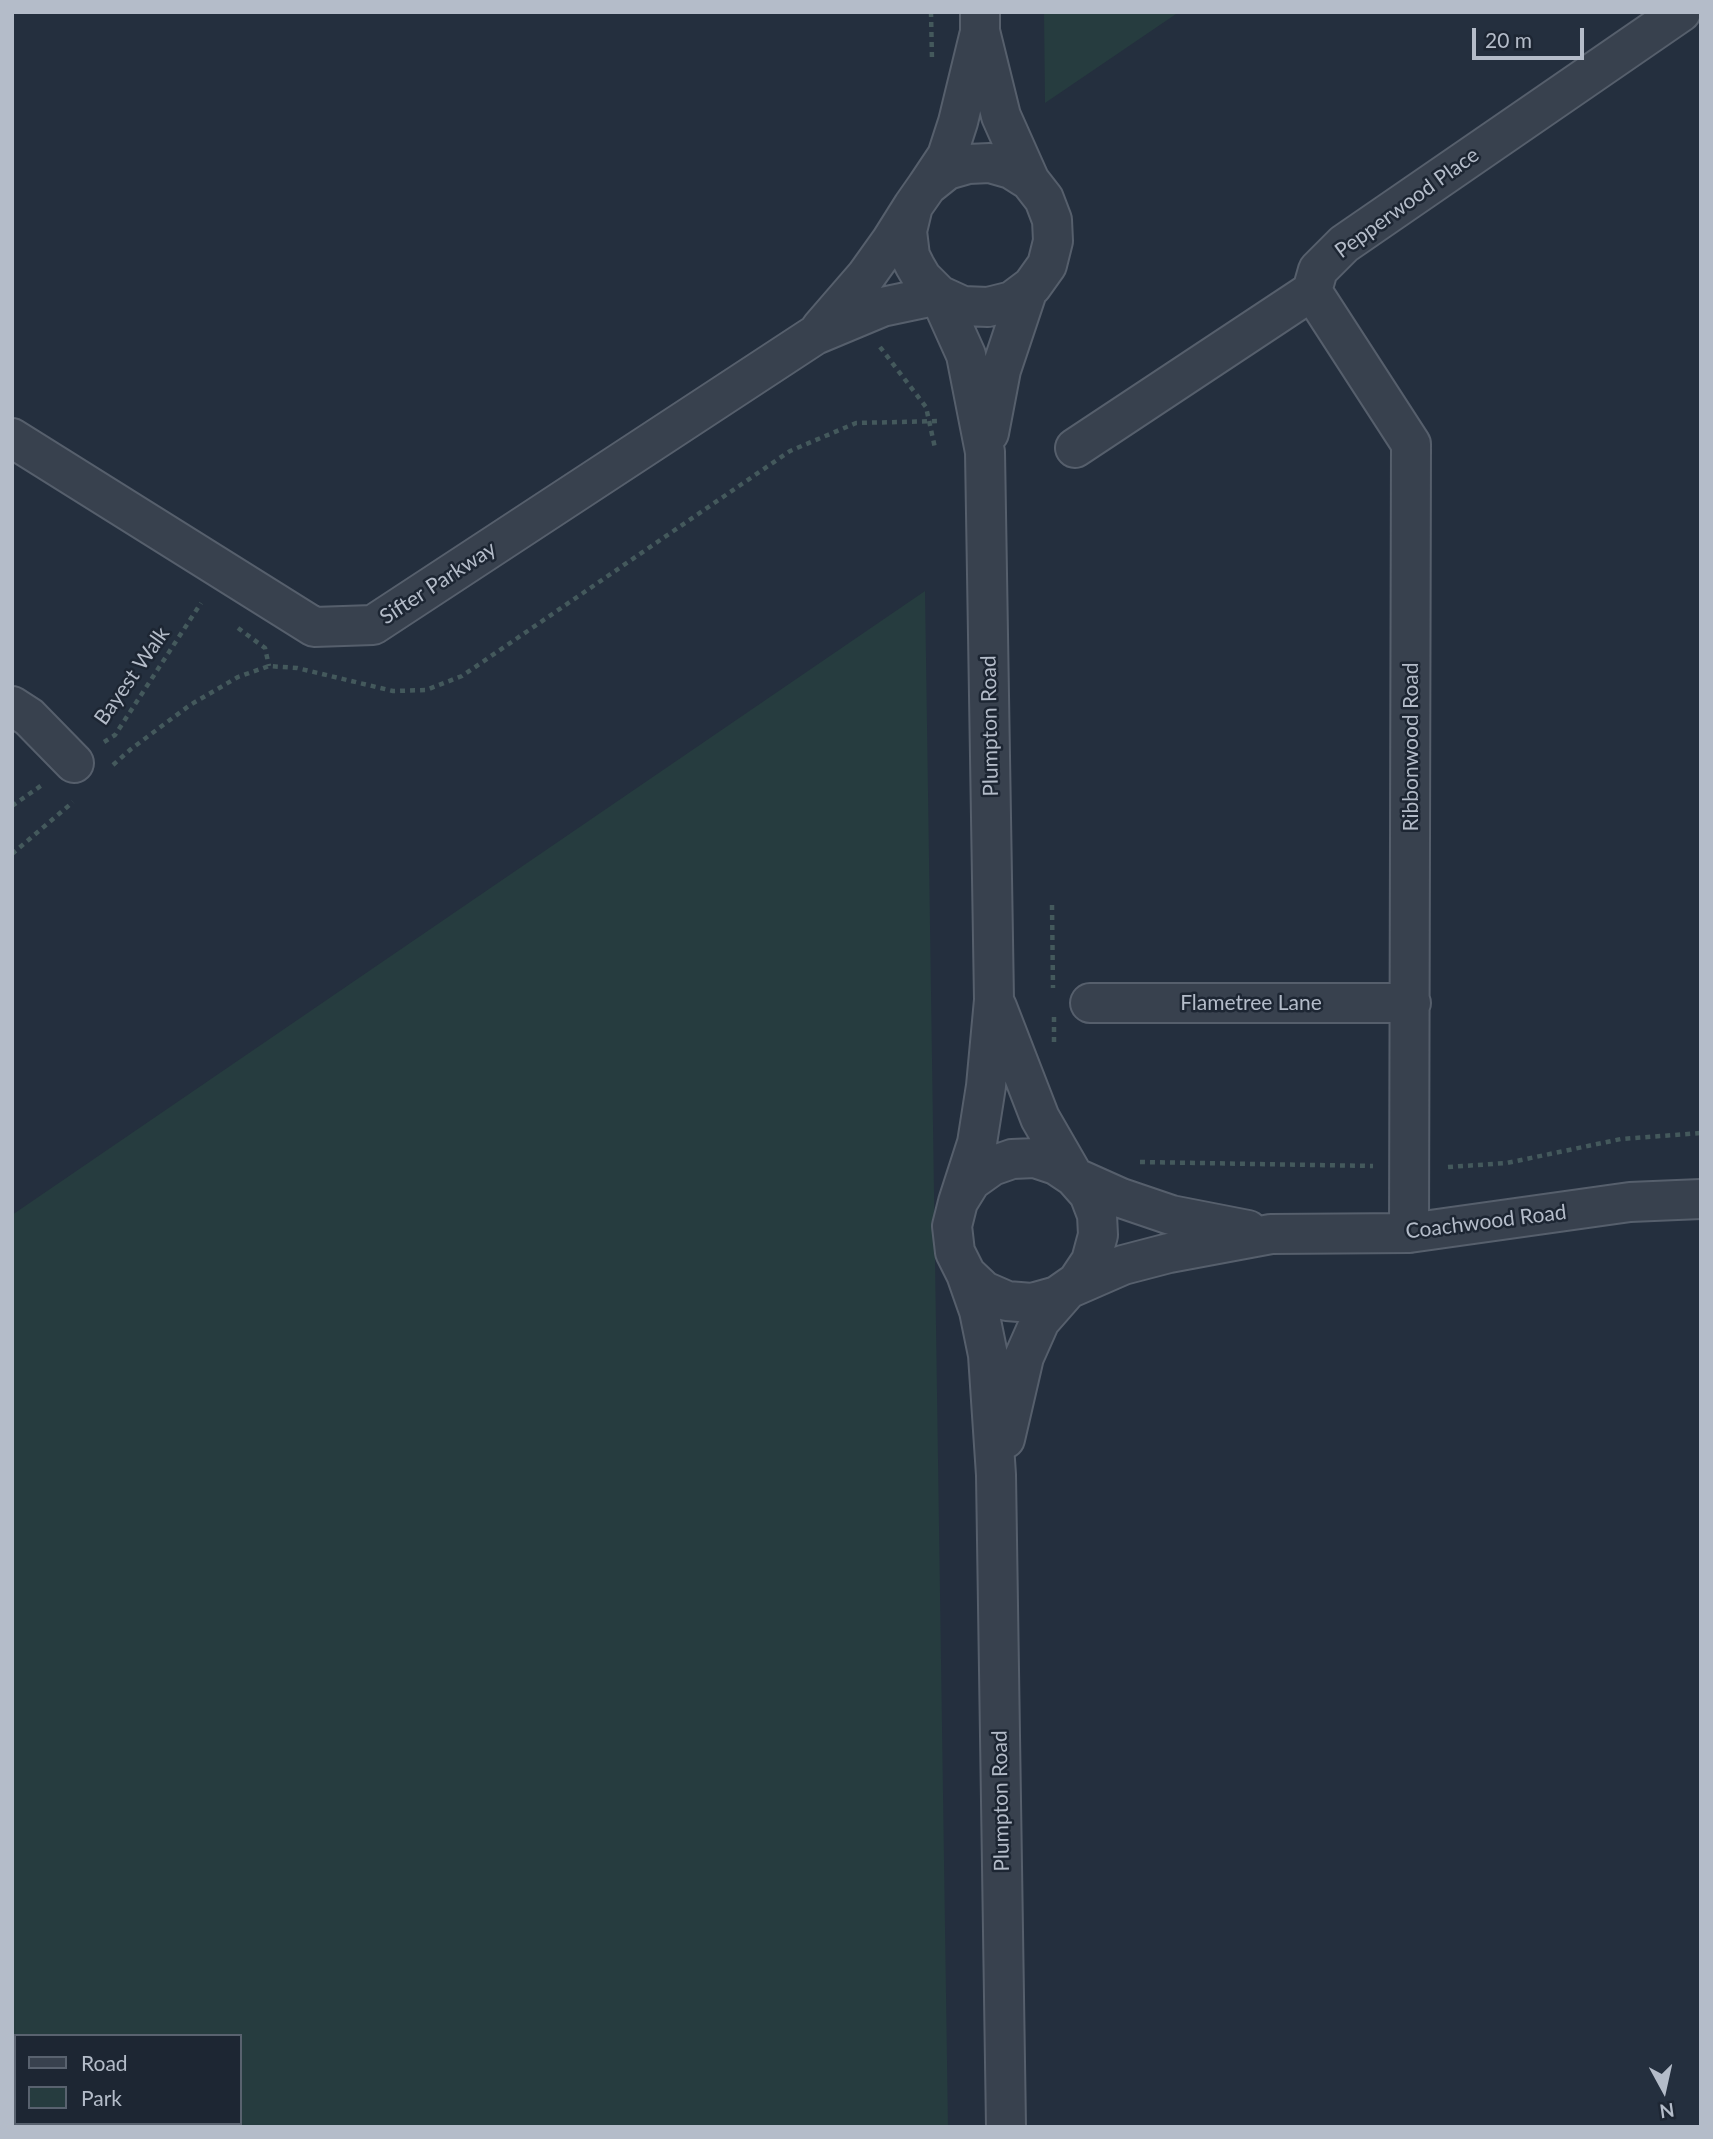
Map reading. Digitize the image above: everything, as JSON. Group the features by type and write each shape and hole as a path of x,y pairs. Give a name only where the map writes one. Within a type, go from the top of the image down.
{"street":[{"name":"Pepperwood Place","path":"1312,291 1318,270 1343,244 1681,12"},
{"name":"Plumpton Road","path":"939,296 963,306 988,307 1012,301 1028,289 1047,265 1053,241 1052,219 1044,199 1030,181 1001,116 980,22"},
{"name":"Plumpton Road","path":"980,22 958,122 947,156 920,196 908,231 910,256 922,278 939,296 966,355 982,436 994,1000 986,1086 977,1143 952,1226 955,1252 979,1311 988,1355 996,1475 1006,2127"},
{"path":"920,196 947,170 968,164 990,163 1011,169 1030,181"},
{"name":"Sifter Parkway","path":"816,335 866,276 920,196"},
{"name":"Plumpton Road","path":"982,436 1028,289"},
{"path":"1075,448 1312,291"},
{"name":"Ribbonwood Road","path":"1312,291 1411,443 1409,1233"},
{"name":"Sifter Parkway","path":"12,438 314,627 373,625 816,335 882,307 939,296"},
{"path":"12,706 29,718 75,782"},
{"name":"Plumpton Road","path":"966,1274 984,1291 1007,1301 1032,1303 1057,1296 1077,1282 1091,1261 1098,1235 1097,1215 1089,1194 1074,1177 1040,1118 994,1000"},
{"name":"Flametree Lane","path":"1090,1003 1411,1003"},
{"name":"Plumpton Road","path":"958,1202 971,1181 992,1166 1013,1159 1035,1158 1056,1165 1074,1177"},
{"name":"Coachwood Road","path":"1074,1177 1121,1198 1171,1215 1271,1234"},
{"name":"Coachwood Road","path":"1068,1289 1122,1265 1169,1253 1271,1234 1409,1233 1630,1202 1701,1199"},
{"name":"Plumpton Road","path":"996,1475 1024,1357 1040,1321 1068,1289"}],"path":[{"path":"113,766 131,749 190,705 237,677 269,666 296,668 393,691 426,690 461,676 790,451 856,423 982,436"},
{"name":"Bayest Walk","path":"12,806 75,782 115,735 201,603"},
{"path":"12,854 75,782"},
{"path":"1138,1162 1410,1167 1507,1163 1621,1139 1701,1133"}],"green space":[{"path":"1044,12 1179,12 1045,103"},
{"path":"925,591 948,2127 12,2127 12,1215"}]}
